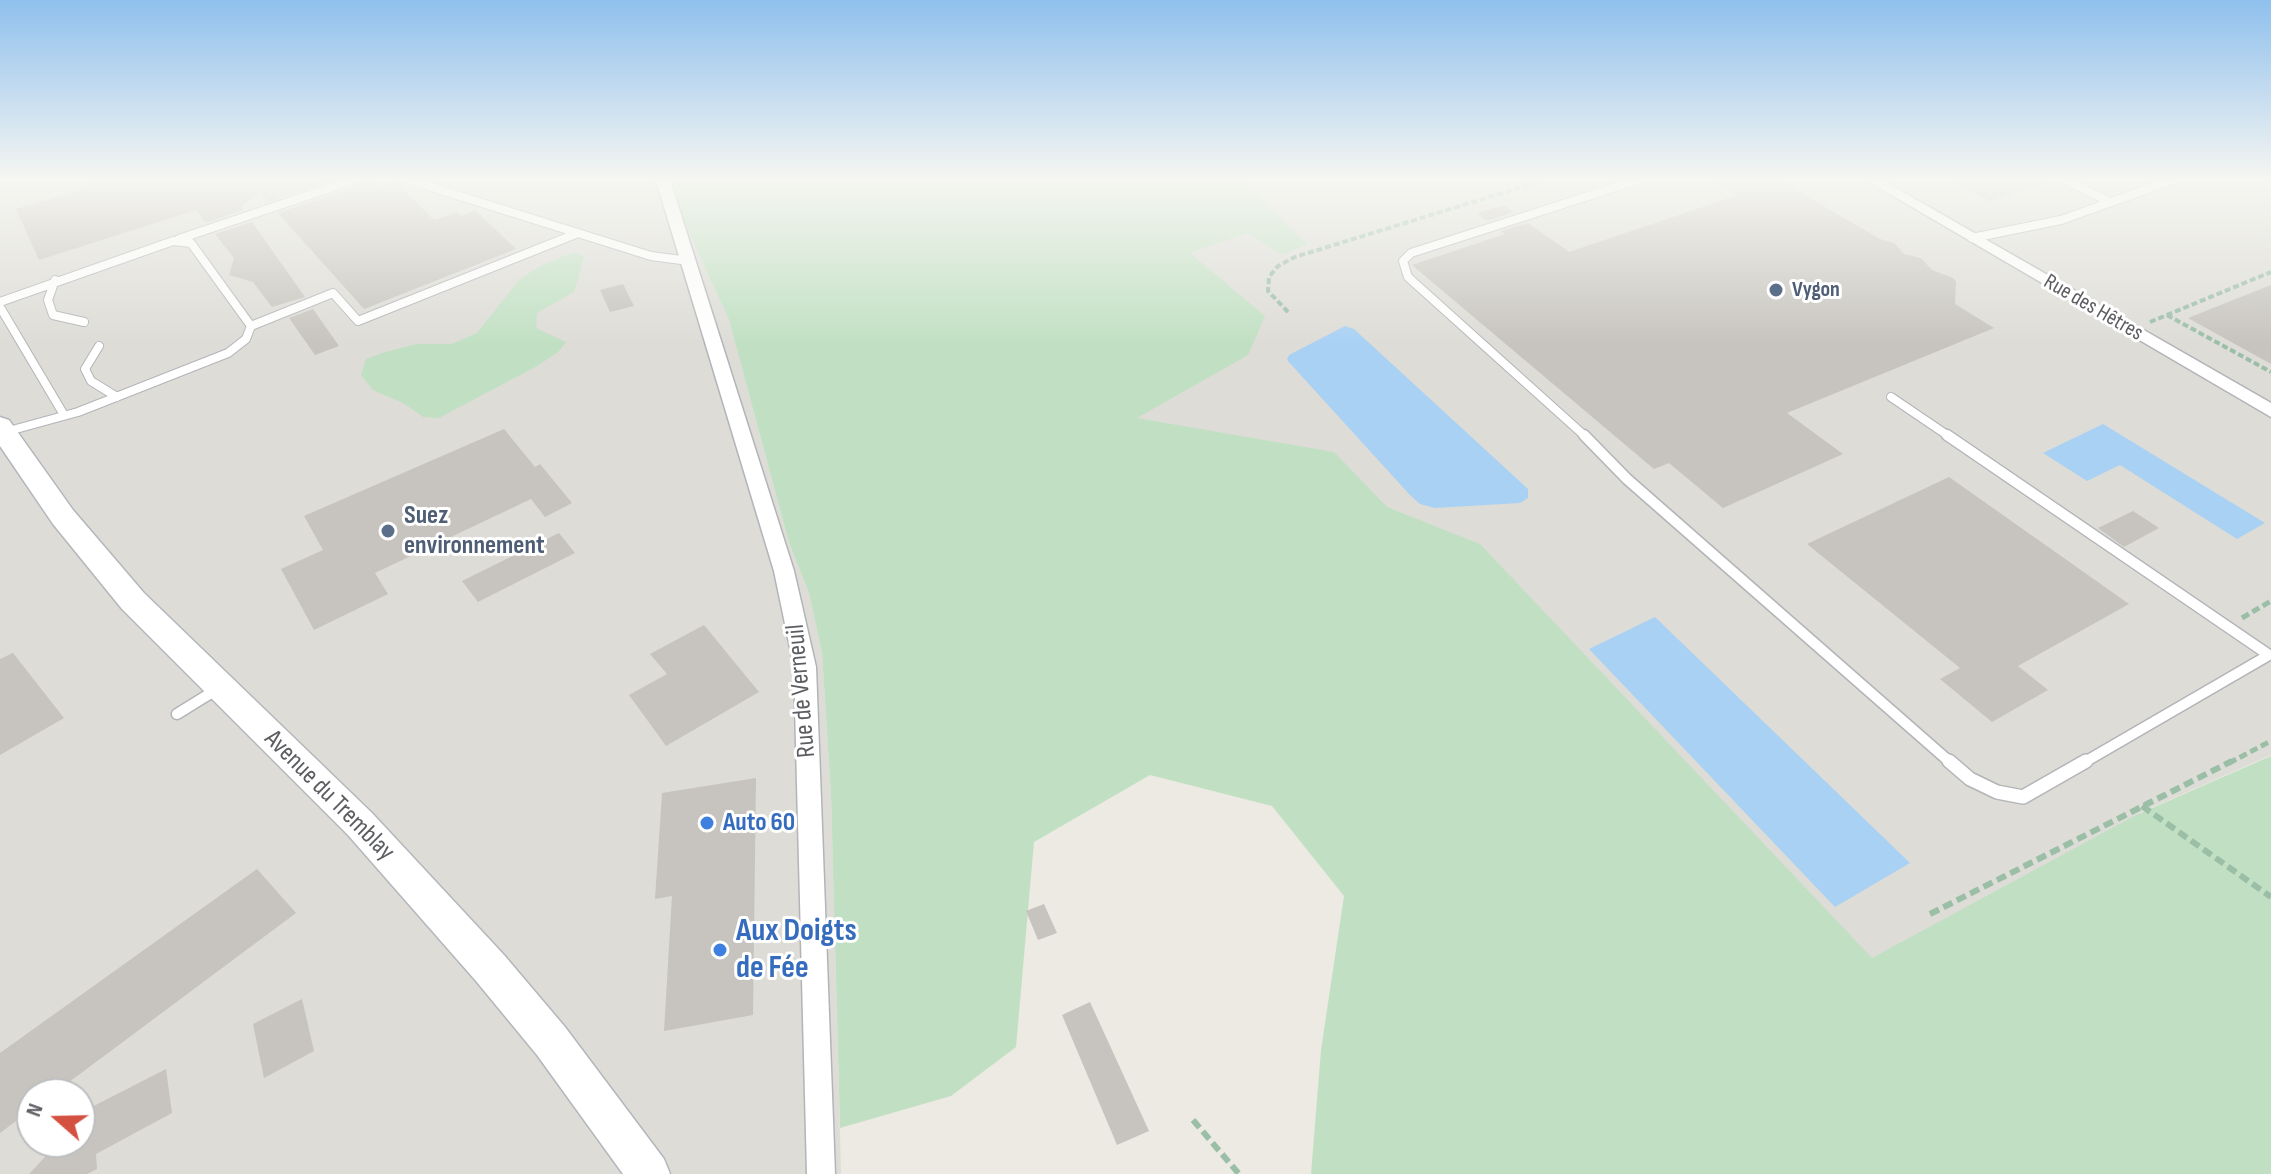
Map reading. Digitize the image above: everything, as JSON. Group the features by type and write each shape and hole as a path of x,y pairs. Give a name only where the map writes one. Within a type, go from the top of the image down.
{"main road":[{"name":"Avenue du Tremblay","path":"2,430 63,517 118,585 360,824 463,936 551,1041 649,1174"}],"street":[{"name":"Rue de Verneuil","path":"681,235 784,571 805,667 821,1174"},
{"name":"Rue des Hêtres","path":"1967,235 2271,411"}],"lane":[{"path":"64,415 0,304 55,280 191,235"},
{"path":"2,430 64,415 117,397 228,353 246,339 251,326 333,293 358,321 574,235"},
{"path":"584,235 651,256 689,261"},
{"path":"1468,235 1411,253 1403,261 1403,269 1408,277 1572,423 1627,479 1970,779 1997,792 2023,797 2269,655 1891,397"},
{"path":"1972,238 1988,235"},
{"path":"173,241 191,243 251,326"},
{"path":"55,280 48,300 53,315 84,322"},
{"path":"99,346 85,369 91,381 117,397"},
{"path":"177,714 220,687"}],"path":[{"path":"1288,312 1268,291 1269,277 1278,266 1295,257 1367,235"},
{"path":"2131,330 2271,272"},
{"path":"2167,315 2271,372"},
{"path":"2227,627 2271,601"},
{"path":"1930,914 2271,741"},
{"path":"2142,806 2271,897"},
{"path":"1193,1120 1239,1174"}],"shaded area":[{"path":"0,235 690,235 729,320 789,543 809,593 822,653 831,795 841,1174 0,1174"},
{"path":"942,235 2271,235 2271,755 2142,812 1872,959 1110,458"}],"green space":[{"path":"690,235 1242,235 1190,253 1265,316 1248,355 1137,418 1334,452 1387,507 1480,544 1872,958 2134,816 2271,756 2271,1174 1311,1174 1321,1050 1344,896 1272,806 1150,775 1034,842 1016,1047 951,1096 840,1128 831,795 822,653 809,593 789,543 729,320"},
{"path":"1250,235 1298,235 1307,244 1283,255"},
{"path":"574,252 584,257 574,292 537,313 536,328 566,342 558,352 537,366 439,418 423,417 405,404 373,390 361,375 366,359 382,353 416,344 452,344 477,333 519,280 542,265"}],"water":[{"path":"1345,326 1354,329 1528,489 1528,498 1520,503 1435,508 1420,504 1410,495 1287,360 1289,355"},
{"path":"2103,424 2265,523 2237,539 2120,465 2087,481 2043,453"},
{"path":"1655,617 1910,863 1835,907 1589,649"}],"building":[{"path":"28,235 118,235 39,260"},
{"path":"216,235 261,235 305,297 272,307 253,282 229,275 234,258"},
{"path":"298,235 501,235 516,249 364,309"},
{"path":"1503,235 1545,235 1569,252 1620,235 1873,235 1894,243 1904,254 1921,258 1932,270 1953,278 1956,282 1955,304 1994,328 1787,413 1843,454 1723,508 1669,463 1654,469 1412,265"},
{"path":"623,284 634,306 610,312 600,290"},
{"path":"2271,285 2271,364 2188,318"},
{"path":"313,309 339,346 315,355 289,318"},
{"name":"Suez environnement","path":"504,429 535,467 540,464 572,503 545,517 531,499 375,573 388,594 314,630 281,569 323,550 304,516"},
{"path":"1949,477 2129,604 2018,666 2048,690 1992,722 1940,679 1960,668 1807,544"},
{"path":"2133,511 2159,528 2124,547 2098,528"},
{"path":"559,533 575,553 478,602 462,581"},
{"path":"704,625 759,692 666,746 629,695 667,674 650,654"},
{"path":"13,653 64,718 0,755 0,659"},
{"path":"756,778 753,1015 664,1031 672,896 655,899 662,793"},
{"path":"257,869 296,913 74,1078 16,1078 16,1121 0,1133 0,1053"},
{"path":"1044,904 1057,933 1038,940 1026,911"},
{"path":"302,999 314,1051 264,1078 253,1024"},
{"path":"1090,1002 1149,1131 1117,1145 1062,1015"},
{"path":"166,1069 172,1113 96,1154 96,1105"},
{"path":"96,1154 97,1169 87,1174 29,1174 44,1158 96,1158"}],"place":[{"name":"Vygon","path":"1776,290"},
{"name":"Suez environnement","path":"388,531"},
{"name":"Auto 60","path":"707,823"},
{"name":"Aux Doigts de Fée","path":"720,950"}]}
